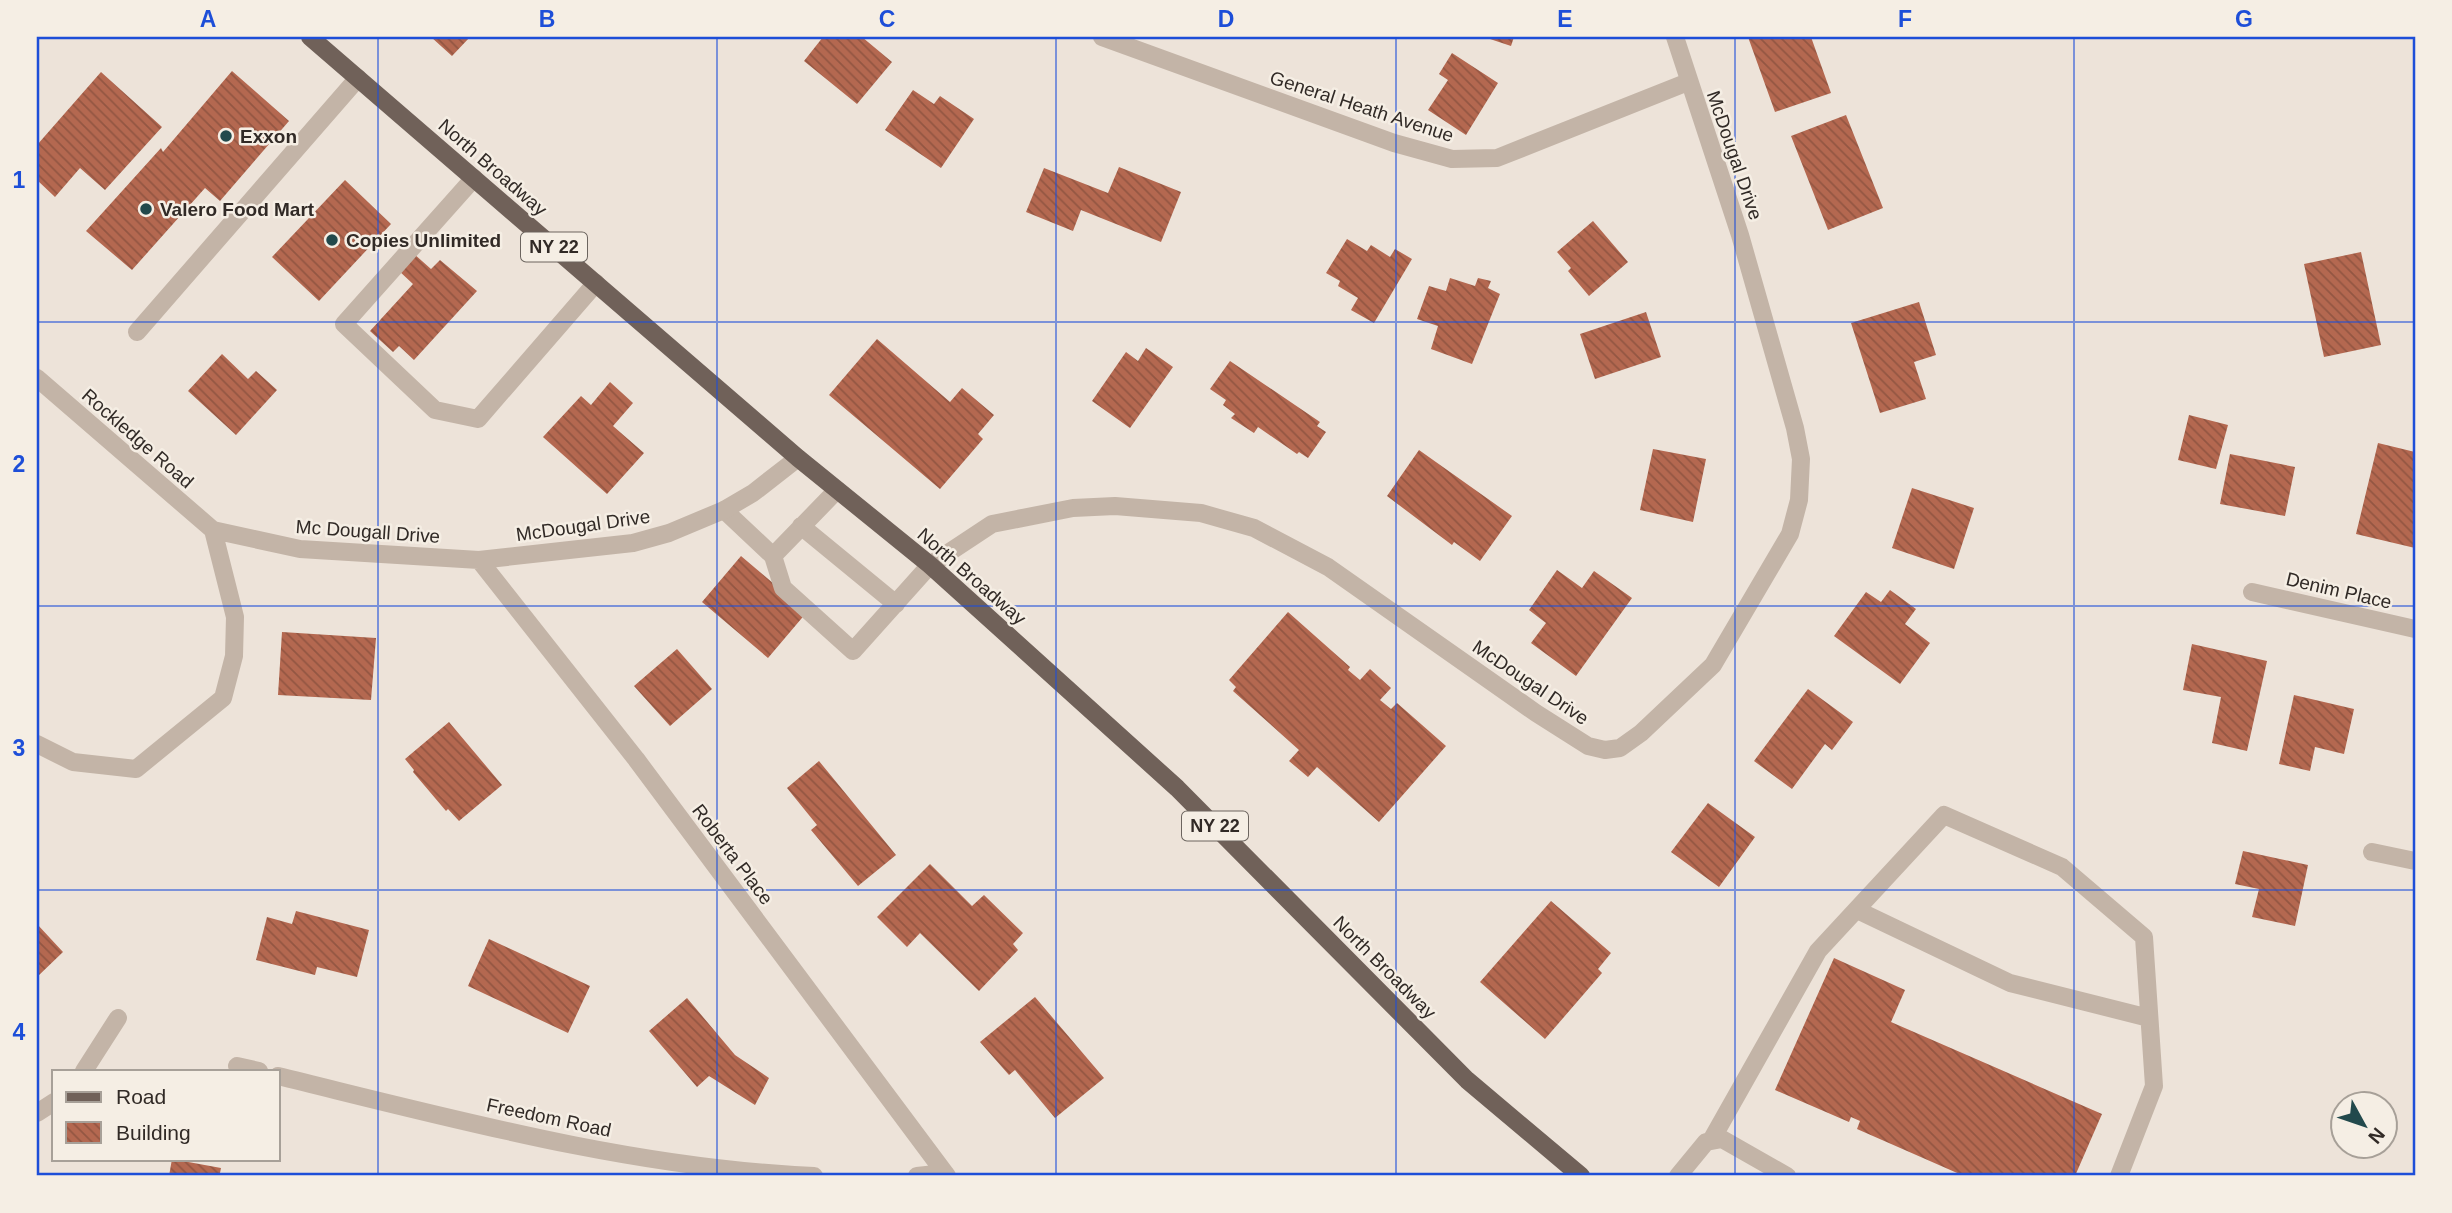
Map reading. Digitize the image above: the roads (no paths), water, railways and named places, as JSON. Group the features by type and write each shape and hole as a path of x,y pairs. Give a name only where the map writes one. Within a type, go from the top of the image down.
{"main road":[{"name":"North Broadway","path":"310,37 798,458 930,565 1177,788 1467,1080 1581,1176"}],"street":[{"name":"General Heath Avenue","path":"1102,37 1394,143 1452,159 1497,158 1688,82"},
{"name":"McDougal Drive","path":"773,556 783,588 853,651 930,565 992,524 1073,508 1115,506 1201,513 1254,528 1328,567 1536,713 1588,746 1605,750 1620,748 1641,733 1713,665 1790,534 1799,500 1801,459 1795,428 1740,234 1675,37"},
{"path":"137,332 358,78"},
{"path":"474,178 344,324 435,410 478,419 596,283"},
{"name":"Rockledge Road","path":"37,378 213,530"},
{"name":"McDougal Drive","path":"479,560 633,542 669,533 724,510 753,493 798,458"},
{"path":"724,510 773,556 837,490"},
{"path":"801,526 896,604"},
{"path":"37,744 73,762 136,769 223,698 234,656 235,617 213,530"},
{"name":"Mc Dougall Drive","path":"213,530 300,549 479,560"},
{"name":"Roberta Place","path":"479,560 636,759 946,1175"},
{"name":"Denim Place","path":"2252,592 2415,629"},
{"path":"1713,1139 1818,951 1944,815 2063,867 2144,937 2154,1086 2119,1176"},
{"path":"2372,852 2415,862"},
{"path":"1857,910 2010,983 2149,1018"},
{"path":"85,1070 118,1018"},
{"path":"237,1066 255,1070"},
{"name":"Freedom Road","path":"280,1076 612,1152 760,1174 814,1176"},
{"path":"1678,1176 1706,1142 1713,1139 1727,1141 1787,1176"},
{"path":"917,1176 946,1175"}],"place":[{"name":"Exxon","path":"226,136"},
{"name":"Valero Food Mart","path":"146,209"},
{"name":"Copies Unlimited","path":"332,240"}]}
